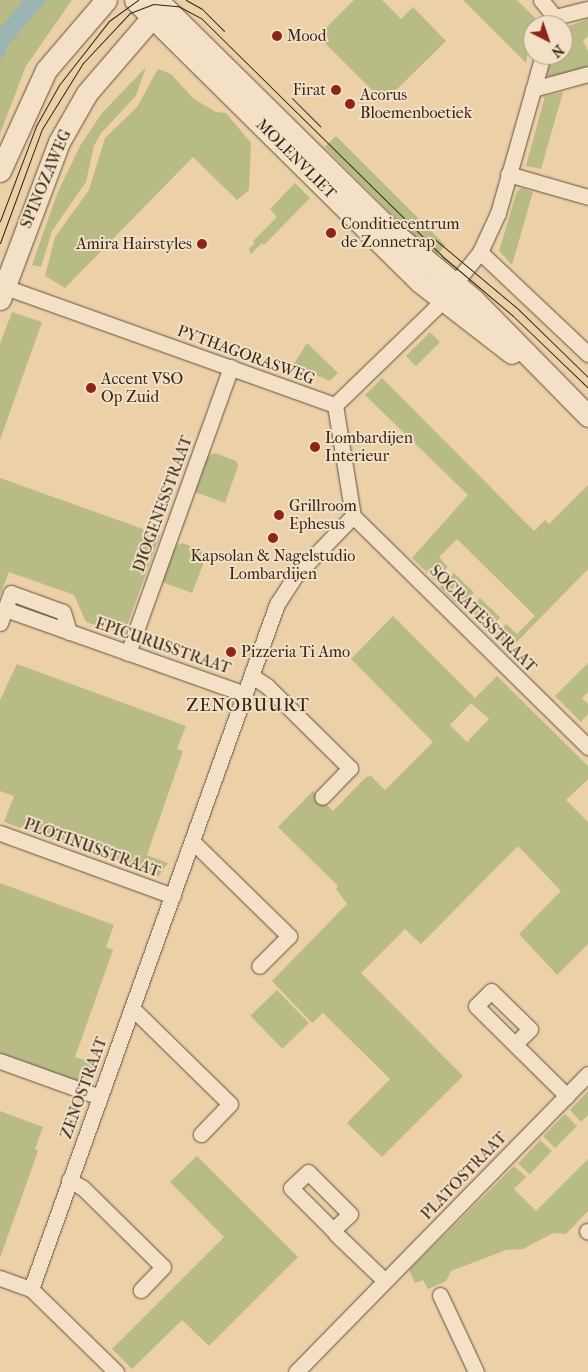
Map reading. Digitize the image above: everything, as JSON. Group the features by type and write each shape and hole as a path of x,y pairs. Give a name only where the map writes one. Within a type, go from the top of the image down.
{"main road":[{"path":"0,172 46,70 106,0"},
{"path":"135,0 160,6"},
{"name":"MOLENVLIET","path":"160,6 388,228 455,285 588,416"},
{"name":"MOLENVLIET","path":"160,6 442,301 547,376"},
{"name":"SPINOZAWEG","path":"2,290 59,142 87,93 160,6"}],"street":[{"path":"541,0 550,15"},
{"path":"570,15 588,9"},
{"path":"354,516 336,405 442,301 480,252 498,213 540,65"},
{"path":"533,89 588,74"},
{"path":"508,174 588,197"},
{"path":"480,252 588,354"},
{"name":"PYTHAGORASWEG","path":"2,290 231,367 336,405"},
{"name":"DIOGENESSTRAAT","path":"128,653 231,367"},
{"name":"ZENOSTRAAT","path":"31,1289 277,604 296,575 354,516"},
{"name":"SOCRATESSTRAAT","path":"354,516 588,747"},
{"name":"EPICURUSSTRAAT","path":"2,616 69,632 245,694"},
{"path":"252,676 267,686 350,768 322,797"},
{"name":"PLOTINUSSTRAAT","path":"0,833 172,896"},
{"path":"192,842 289,936 259,966"},
{"path":"132,1008 230,1104 201,1134"},
{"path":"515,1044 566,1096"},
{"path":"0,1061 100,1097"},
{"name":"PLATOSTRAAT","path":"296,1372 588,1074"},
{"path":"69,1180 83,1188 163,1267 141,1290"},
{"path":"333,1230 385,1281"},
{"path":"0,1278 31,1289 116,1372"},
{"path":"440,1295 476,1372"}],"green space":[{"path":"0,0 72,0 26,66 0,134"},
{"path":"354,0 382,0 401,19 413,7 446,41 384,102 318,36"},
{"path":"463,0 517,0 532,15 523,15 523,60"},
{"path":"588,19 588,36 583,41 588,51 588,70 554,79 547,75 550,65 573,65 573,24"},
{"path":"146,67 136,96 101,133 94,146 86,182 52,231 41,267 32,265 57,194 80,146 102,113"},
{"path":"158,69 171,74 194,99 216,112 226,113 251,143 249,190 237,200 193,157 65,288 45,276 55,237 89,190 105,138 137,107"},
{"path":"563,92 541,169 526,166 545,96"},
{"path":"336,136 446,246 434,257 325,147"},
{"path":"295,183 310,198 264,245 262,243 251,254 249,249 255,243 253,241 277,217 270,209"},
{"path":"522,188 533,192 512,265 499,251 517,191"},
{"path":"12,312 42,322 0,440 0,344"},
{"path":"430,332 440,342 416,366 406,356"},
{"path":"307,343 338,373 330,381 293,365"},
{"path":"382,378 534,531 545,520 549,524 588,485 588,569 507,652 492,638 506,624 517,634 535,616 457,539 439,557 448,567 435,580 412,558 468,495 365,395"},
{"path":"215,453 236,461 238,466 225,503 195,492 207,456"},
{"path":"0,478 160,535 124,634 86,622 74,595 9,572 0,595"},
{"path":"183,543 207,554 192,593 162,582 175,546"},
{"path":"454,573 474,592 460,607 440,587"},
{"path":"480,598 500,617 487,631 467,612"},
{"path":"393,616 475,698 497,676 588,766 588,779 566,800 588,822 588,944 557,975 519,934 561,891 518,846 421,944 405,929 361,973 463,1076 382,1157 347,1123 390,1079 323,1013 312,1023 272,981 347,904 336,889 338,886 278,827 313,791 333,811 366,777 371,776 385,790 433,742 351,659","holes":["471,703 489,719 467,742 450,725"]},
{"path":"588,663 588,692 582,698 588,704 588,714 581,722 555,696"},
{"path":"17,664 186,726 177,749 183,751 147,855 168,863 158,877 4,822 14,796 0,791 0,700"},
{"path":"0,883 114,925 106,947 113,950 75,1057 95,1064 83,1083 0,1053"},
{"path":"277,990 309,1023 282,1049 250,1016"},
{"path":"588,1091 588,1115 581,1122 570,1110"},
{"path":"0,1111 43,1127 35,1149 38,1151 0,1258"},
{"path":"565,1114 577,1126 555,1148 543,1136"},
{"path":"540,1140 552,1151 530,1174 518,1163"},
{"path":"197,1156 298,1257 209,1346 182,1320 132,1369 112,1349 224,1237 170,1182"},
{"path":"588,1159 588,1211 566,1234 553,1233 523,1249 506,1250 451,1271 446,1281 428,1289 423,1280 415,1283 409,1270 514,1166 526,1177 514,1189 536,1211"}],"water":[{"path":"23,0 47,0 10,43 0,61 0,28"}],"tram line":[{"path":"0,221 36,126 59,85 109,21 138,0"},
{"path":"186,0 202,9 224,31"},
{"path":"0,243 42,129 83,63 130,13 153,4 178,6 202,19 442,256 512,315 588,388"},
{"path":"292,98 320,126"},
{"path":"432,237 518,309 588,377"}],"place":[{"name":"Mood","path":"277,36"},
{"name":"Firat","path":"336,90"},
{"name":"Acorus Bloemenboetiek","path":"350,104"},
{"name":"Conditiecentrum de Zonnetrap","path":"331,233"},
{"name":"Amira Hairstyles","path":"202,244"},
{"name":"Accent VSO Op Zuid","path":"91,388"},
{"name":"Lombardijen Interieur","path":"315,447"},
{"name":"Grillroom Ephesus","path":"279,515"},
{"name":"Kapsolan & Nagelstudio Lombardijen","path":"273,538"},
{"name":"Pizzeria Ti Amo","path":"231,652"}],"district":[{"name":"ZENOBUURT","path":"248,706"}]}
